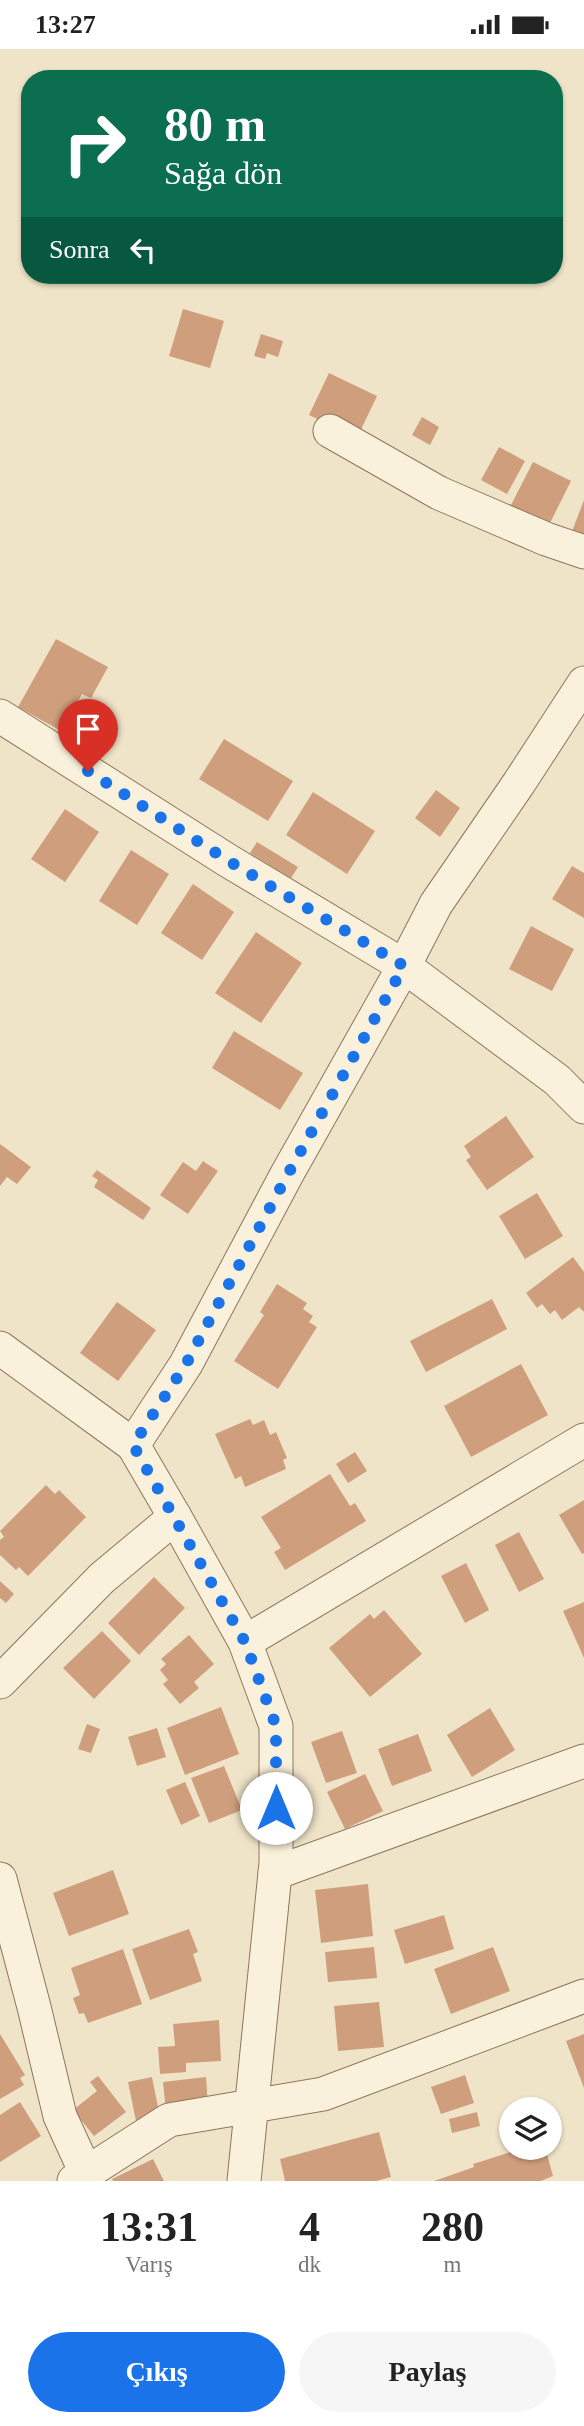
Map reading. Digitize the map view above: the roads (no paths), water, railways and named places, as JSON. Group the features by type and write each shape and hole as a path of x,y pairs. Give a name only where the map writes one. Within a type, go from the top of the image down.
{"street":[{"path":"330,431 439,492 546,540 584,552"},
{"path":"133,1445 186,1364 436,904 584,683"},
{"path":"0,716 227,860 404,966 557,1080 584,1107"},
{"path":"0,1348 133,1445 245,1642 276,1726 275,1873 244,2181"},
{"path":"245,1642 584,1440"},
{"path":"0,1682 102,1578 175,1517"},
{"path":"275,1873 584,1761"},
{"path":"0,1879 60,2116 80,2177 169,2120 323,2094 584,1996"}]}
